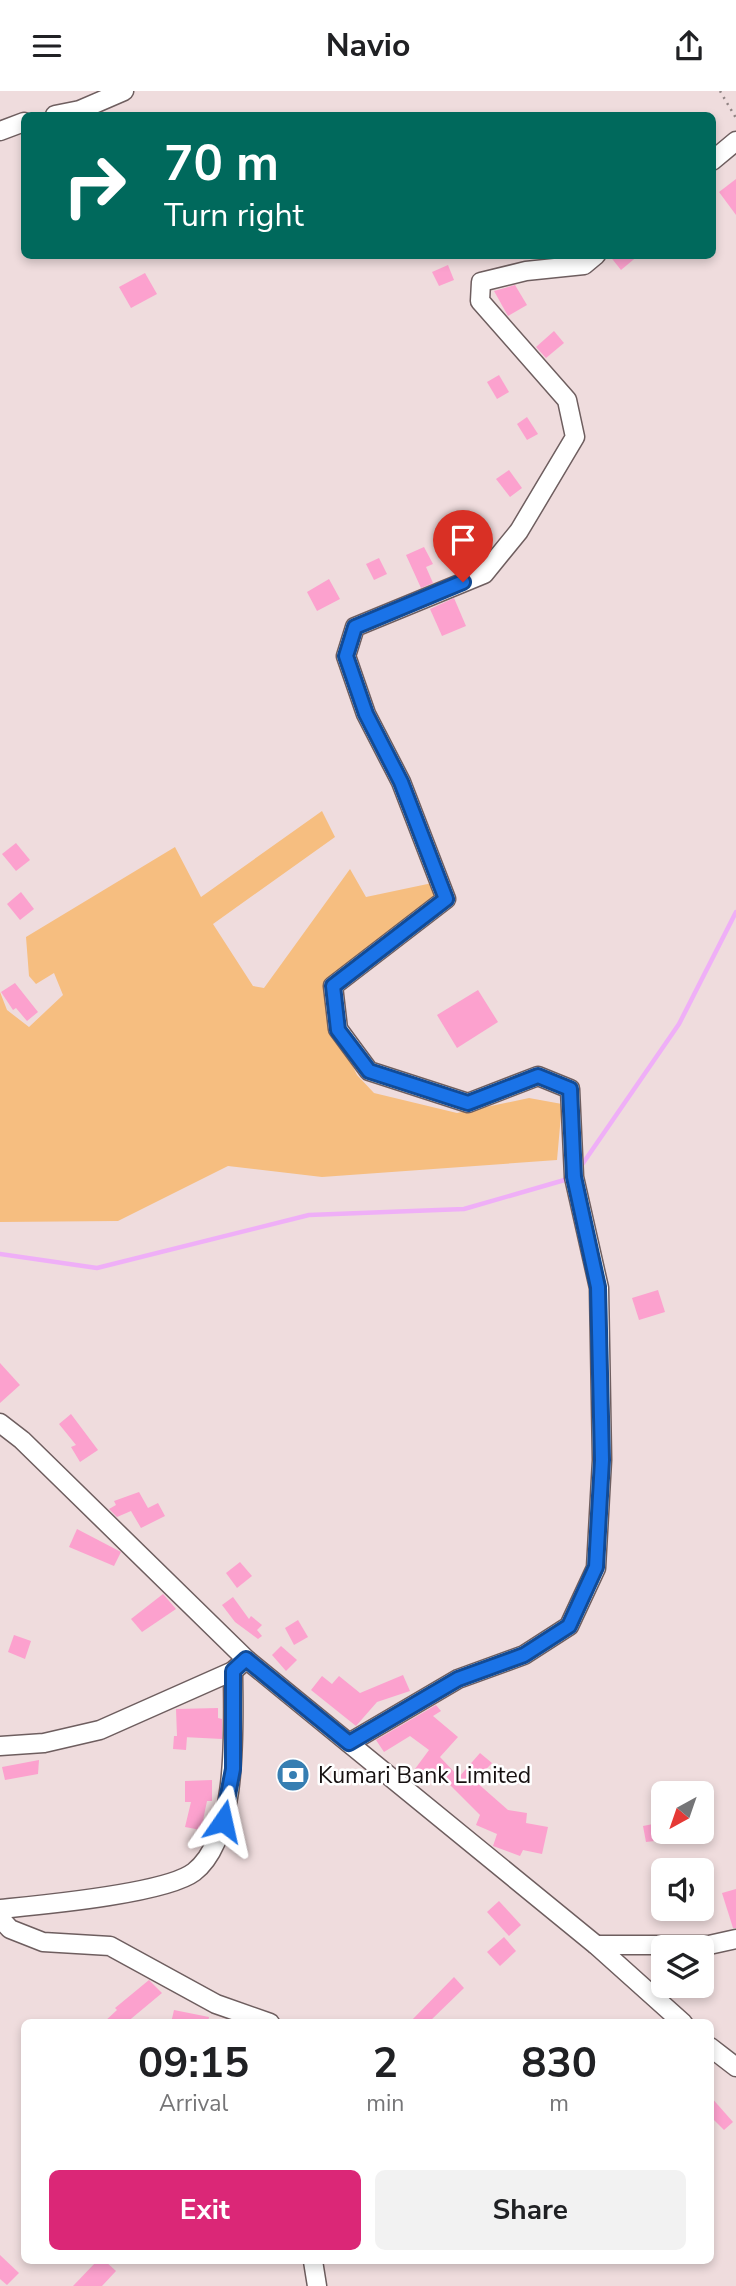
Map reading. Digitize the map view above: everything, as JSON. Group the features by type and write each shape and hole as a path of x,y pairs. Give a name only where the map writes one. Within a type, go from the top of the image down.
{"street":[{"path":"70,112 124,91"},
{"path":"0,131 21,124"},
{"path":"716,158 736,141"},
{"path":"349,1743 458,1679 524,1655 569,1626 596,1567 602,1460 598,1287 574,1177 570,1089 538,1076 468,1103 369,1071 338,1030 333,986 446,899 401,782 366,714 346,656 355,627 484,574 519,531 575,437 567,400 480,301 481,282 526,271 584,265 591,259"},
{"path":"0,1423 22,1440 239,1665 349,1743 596,1945 679,2019"},
{"path":"0,1746 44,1743 100,1730 239,1665"},
{"path":"0,1909 77,1902 174,1881 195,1871 211,1849 223,1821 233,1769 239,1665"},
{"path":"0,1918 10,1929 43,1942 110,1946 216,2004 259,2019"},
{"path":"596,1945 709,1945 736,1939"},
{"path":"714,2050 736,2067"},
{"path":"313,2264 317,2286"}],"path":[{"path":"720,91 736,118"}],"shaded area":[{"path":"322,811 335,837 213,924 253,986 264,988 350,869 366,897 437,882 440,899 329,983 334,1028 357,1075 374,1093 457,1113 529,1098 562,1104 557,1160 322,1177 228,1166 118,1221 0,1222 0,992 7,1010 29,1027 63,995 54,973 36,984 29,976 26,937 175,847 201,897"}],"building":[{"path":"736,179 736,215 719,192"},
{"path":"612,259 634,259 621,270"},
{"path":"448,265 454,280 439,286 432,272"},
{"path":"145,273 157,294 131,308 119,287"},
{"path":"515,285 527,305 508,316 494,291"},
{"path":"554,331 564,343 546,358 536,347"},
{"path":"499,375 509,392 497,399 487,382"},
{"path":"527,417 538,434 527,440 517,424"},
{"path":"509,470 522,488 510,497 496,479"},
{"path":"469,519 487,552 479,563 467,568 447,531"},
{"path":"424,547 433,564 426,567 433,583 421,588 406,555"},
{"path":"379,558 387,574 374,580 366,564"},
{"path":"329,579 340,599 317,611 307,592"},
{"path":"454,598 466,626 442,636 430,609"},
{"path":"16,843 30,860 16,871 2,854"},
{"path":"21,892 34,909 20,920 7,904"},
{"path":"15,983 38,1012 27,1021 16,1008 13,1010 1,992"},
{"path":"478,990 498,1022 457,1048 437,1015"},
{"path":"658,1290 665,1312 639,1320 632,1298"},
{"path":"0,1363 20,1385 0,1403"},
{"path":"71,1414 98,1450 80,1462 71,1447 76,1445 59,1424"},
{"path":"139,1492 148,1508 158,1503 165,1516 141,1528 131,1511 117,1517 109,1509 116,1505 114,1501"},
{"path":"77,1529 121,1552 114,1566 69,1547"},
{"path":"240,1562 252,1576 237,1588 226,1573"},
{"path":"163,1594 176,1609 142,1632 131,1619"},
{"path":"233,1597 249,1619 251,1616 262,1625 257,1630 262,1636 258,1639 235,1622 222,1605"},
{"path":"298,1620 308,1637 294,1645 285,1628"},
{"path":"14,1635 31,1641 25,1659 8,1652"},
{"path":"281,1646 297,1660 286,1671 272,1655"},
{"path":"403,1675 410,1691 377,1702 356,1726 311,1690 322,1676 332,1684 339,1676 360,1693"},
{"path":"436,1705 441,1711 433,1716 458,1737 440,1757 459,1777 480,1753 492,1763 475,1781 508,1810 527,1813 526,1823 548,1827 542,1854 523,1850 520,1856 493,1846 497,1834 476,1825 480,1815 433,1768 423,1781 412,1773 429,1750 410,1736 384,1752 376,1740"},
{"path":"218,1708 218,1718 222,1719 222,1739 187,1737 186,1750 173,1749 174,1736 177,1736 176,1709"},
{"path":"39,1760 38,1774 5,1780 2,1767"},
{"path":"212,1780 212,1801 207,1801 201,1830 185,1827 191,1802 185,1802 185,1781"},
{"path":"651,1824 651,1841 646,1842 643,1826"},
{"path":"736,1889 736,1928 733,1928 722,1893"},
{"path":"499,1901 521,1925 509,1936 487,1912"},
{"path":"504,1937 516,1951 500,1966 487,1952"},
{"path":"454,1977 464,1988 432,2019 413,2019"},
{"path":"149,1980 162,1993 131,2019 107,2019 117,2010 115,2008"},
{"path":"174,2010 209,2017 209,2019 172,2019"},
{"path":"714,2101 733,2122 724,2130 714,2120"},
{"path":"0,2255 19,2273 7,2285 0,2279"},
{"path":"94,2264 108,2264 116,2271 102,2286 73,2286"}],"waterway":[{"path":"579,1169 679,1024 736,912"},
{"path":"0,1254 97,1268 309,1215 464,1209 568,1179"}],"place":[{"name":"Kumari Bank Limited","path":"293,1775"}],"route":[{"path":"223,1821 233,1769 233,1671 246,1659 349,1743 458,1679 524,1655 569,1626 596,1567 602,1460 598,1287 574,1177 570,1089 538,1076 468,1103 369,1071 338,1030 333,986 446,899 401,782 366,714 346,656 355,627 463,582"}]}
